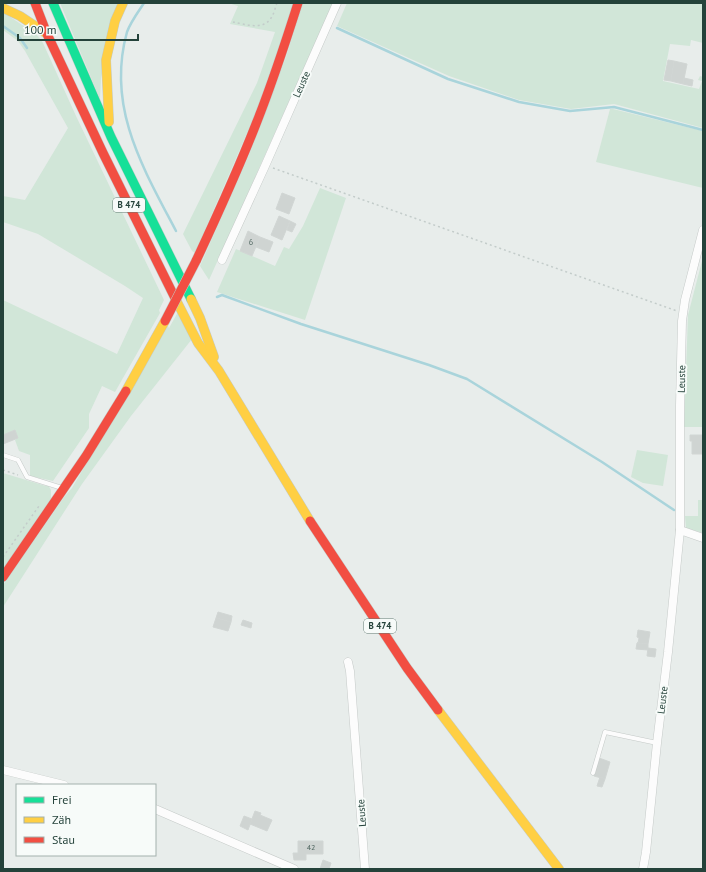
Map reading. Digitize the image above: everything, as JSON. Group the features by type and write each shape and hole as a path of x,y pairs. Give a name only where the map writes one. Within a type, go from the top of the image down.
{"main road":[{"name":"B 474","path":"35,3 47,34 103,153 198,343 219,371 307,516 407,668 559,869"},
{"name":"B 474","path":"53,3 111,137 200,318 219,371"},
{"path":"111,137 107,109 106,60 114,21 123,3"},
{"path":"3,577 64,489 122,397 165,321 196,261 250,140 276,70 298,3"},
{"path":"3,8 33,24 47,34"}],"street":[{"name":"Leuste","path":"222,260 337,3"},
{"name":"Leuste","path":"643,869 668,652 680,530 680,397 682,321 703,230"},
{"path":"680,530 703,538"},
{"name":"Leuste","path":"348,662 350,671 365,869"},
{"path":"3,770 60,784"},
{"path":"156,809 294,869"}],"lane":[{"path":"3,455 18,460 27,477 64,489"},
{"path":"593,773 605,732 657,743"}],"path":[{"path":"233,22 257,26 264,25 271,18 277,3"},
{"path":"265,166 683,313"},
{"path":"3,470 27,477"}],"green space":[{"path":"60,3 118,3 101,78 100,99"},
{"path":"228,3 294,3 257,110 195,253 192,251 183,234 257,83 275,32 230,24 238,6"},
{"path":"303,3 333,3 209,280 200,266 249,155 286,57"},
{"path":"347,3 703,3 703,43 691,40 690,46 670,44 663,81 699,89 702,81 698,80 700,76 703,77 703,128 614,104 571,109 519,100 449,76 337,26"},
{"path":"3,12 37,35 43,43 76,116 164,300 159,310 160,313 115,392 102,386 89,414 89,428 53,481 30,476 30,455 19,451 15,440 18,438 15,430 3,435 3,300 117,354 143,298 38,234 3,222 3,196 25,200 68,128 25,51 18,41 3,30"},
{"path":"610,109 703,131 703,188 596,162"},
{"path":"320,188 346,198 305,320 217,292 236,249 275,266 284,247 289,249 303,226"},
{"path":"703,257 703,427 684,427 688,315"},
{"path":"178,312 192,339 131,416 82,484 3,607 3,585 72,488 168,326 169,328"},
{"path":"637,450 668,455 663,486 643,483 631,477"},
{"path":"3,473 46,486 48,485 51,490 51,502 3,570"},
{"path":"698,500 703,500 703,533 686,528 685,516 698,516"}],"building":[{"path":"668,60 674,61 671,81 664,80"},
{"path":"674,61 687,64 683,84 671,81"},
{"path":"684,78 693,80 692,86 683,84"},
{"path":"282,193 295,198 289,214 276,209"},
{"path":"279,216 290,221 282,240 271,235"},
{"path":"290,221 296,224 292,232 287,230"},
{"path":"248,231 260,237 252,256 240,251"},
{"path":"260,237 273,242 269,252 256,247"},
{"path":"15,430 18,438 3,444 3,435"},
{"path":"690,435 703,435 703,454 692,454 692,441 690,441"},
{"path":"218,612 232,616 231,622 216,618"},
{"path":"216,618 231,622 228,631 213,627"},
{"path":"243,620 252,623 251,628 241,625"},
{"path":"638,630 650,632 648,644 637,643 639,638 637,637"},
{"path":"637,643 648,644 648,650 636,649"},
{"path":"648,648 656,649 655,657 647,656"},
{"path":"599,758 610,762 605,779 594,776"},
{"path":"600,777 605,779 602,787 597,786"},
{"path":"255,811 272,820 267,831 250,824"},
{"path":"244,816 252,819 248,830 240,826"},
{"path":"298,841 323,841 323,854 306,854 306,860 294,860 293,853 298,853"},
{"path":"323,860 331,863 329,869 320,869"}],"waterway":[{"path":"144,3 127,32 122,60 121,86 131,136 140,160 176,231"},
{"path":"3,26 20,38 27,48"},
{"path":"337,28 448,79 519,102 570,111 614,107 703,130"},
{"path":"217,297 222,295 301,324 429,365 467,379 602,462 674,510"}],"traffic: fast":[{"path":"53,3 111,137 191,299"}],"traffic: slow":[{"path":"109,122 106,60 115,21 123,3"},
{"path":"3,8 20,16 47,34"},
{"path":"175,298 198,343 219,371 310,521"},
{"path":"191,299 200,318 214,357"},
{"path":"126,391 165,321"},
{"path":"438,710 559,869"}],"traffic: jam":[{"path":"35,3 47,34 103,153 175,298"},
{"path":"196,261 256,124 298,3"},
{"path":"165,321 196,261"},
{"path":"3,577 86,456 126,391"},
{"path":"310,521 407,668 438,710"}]}
